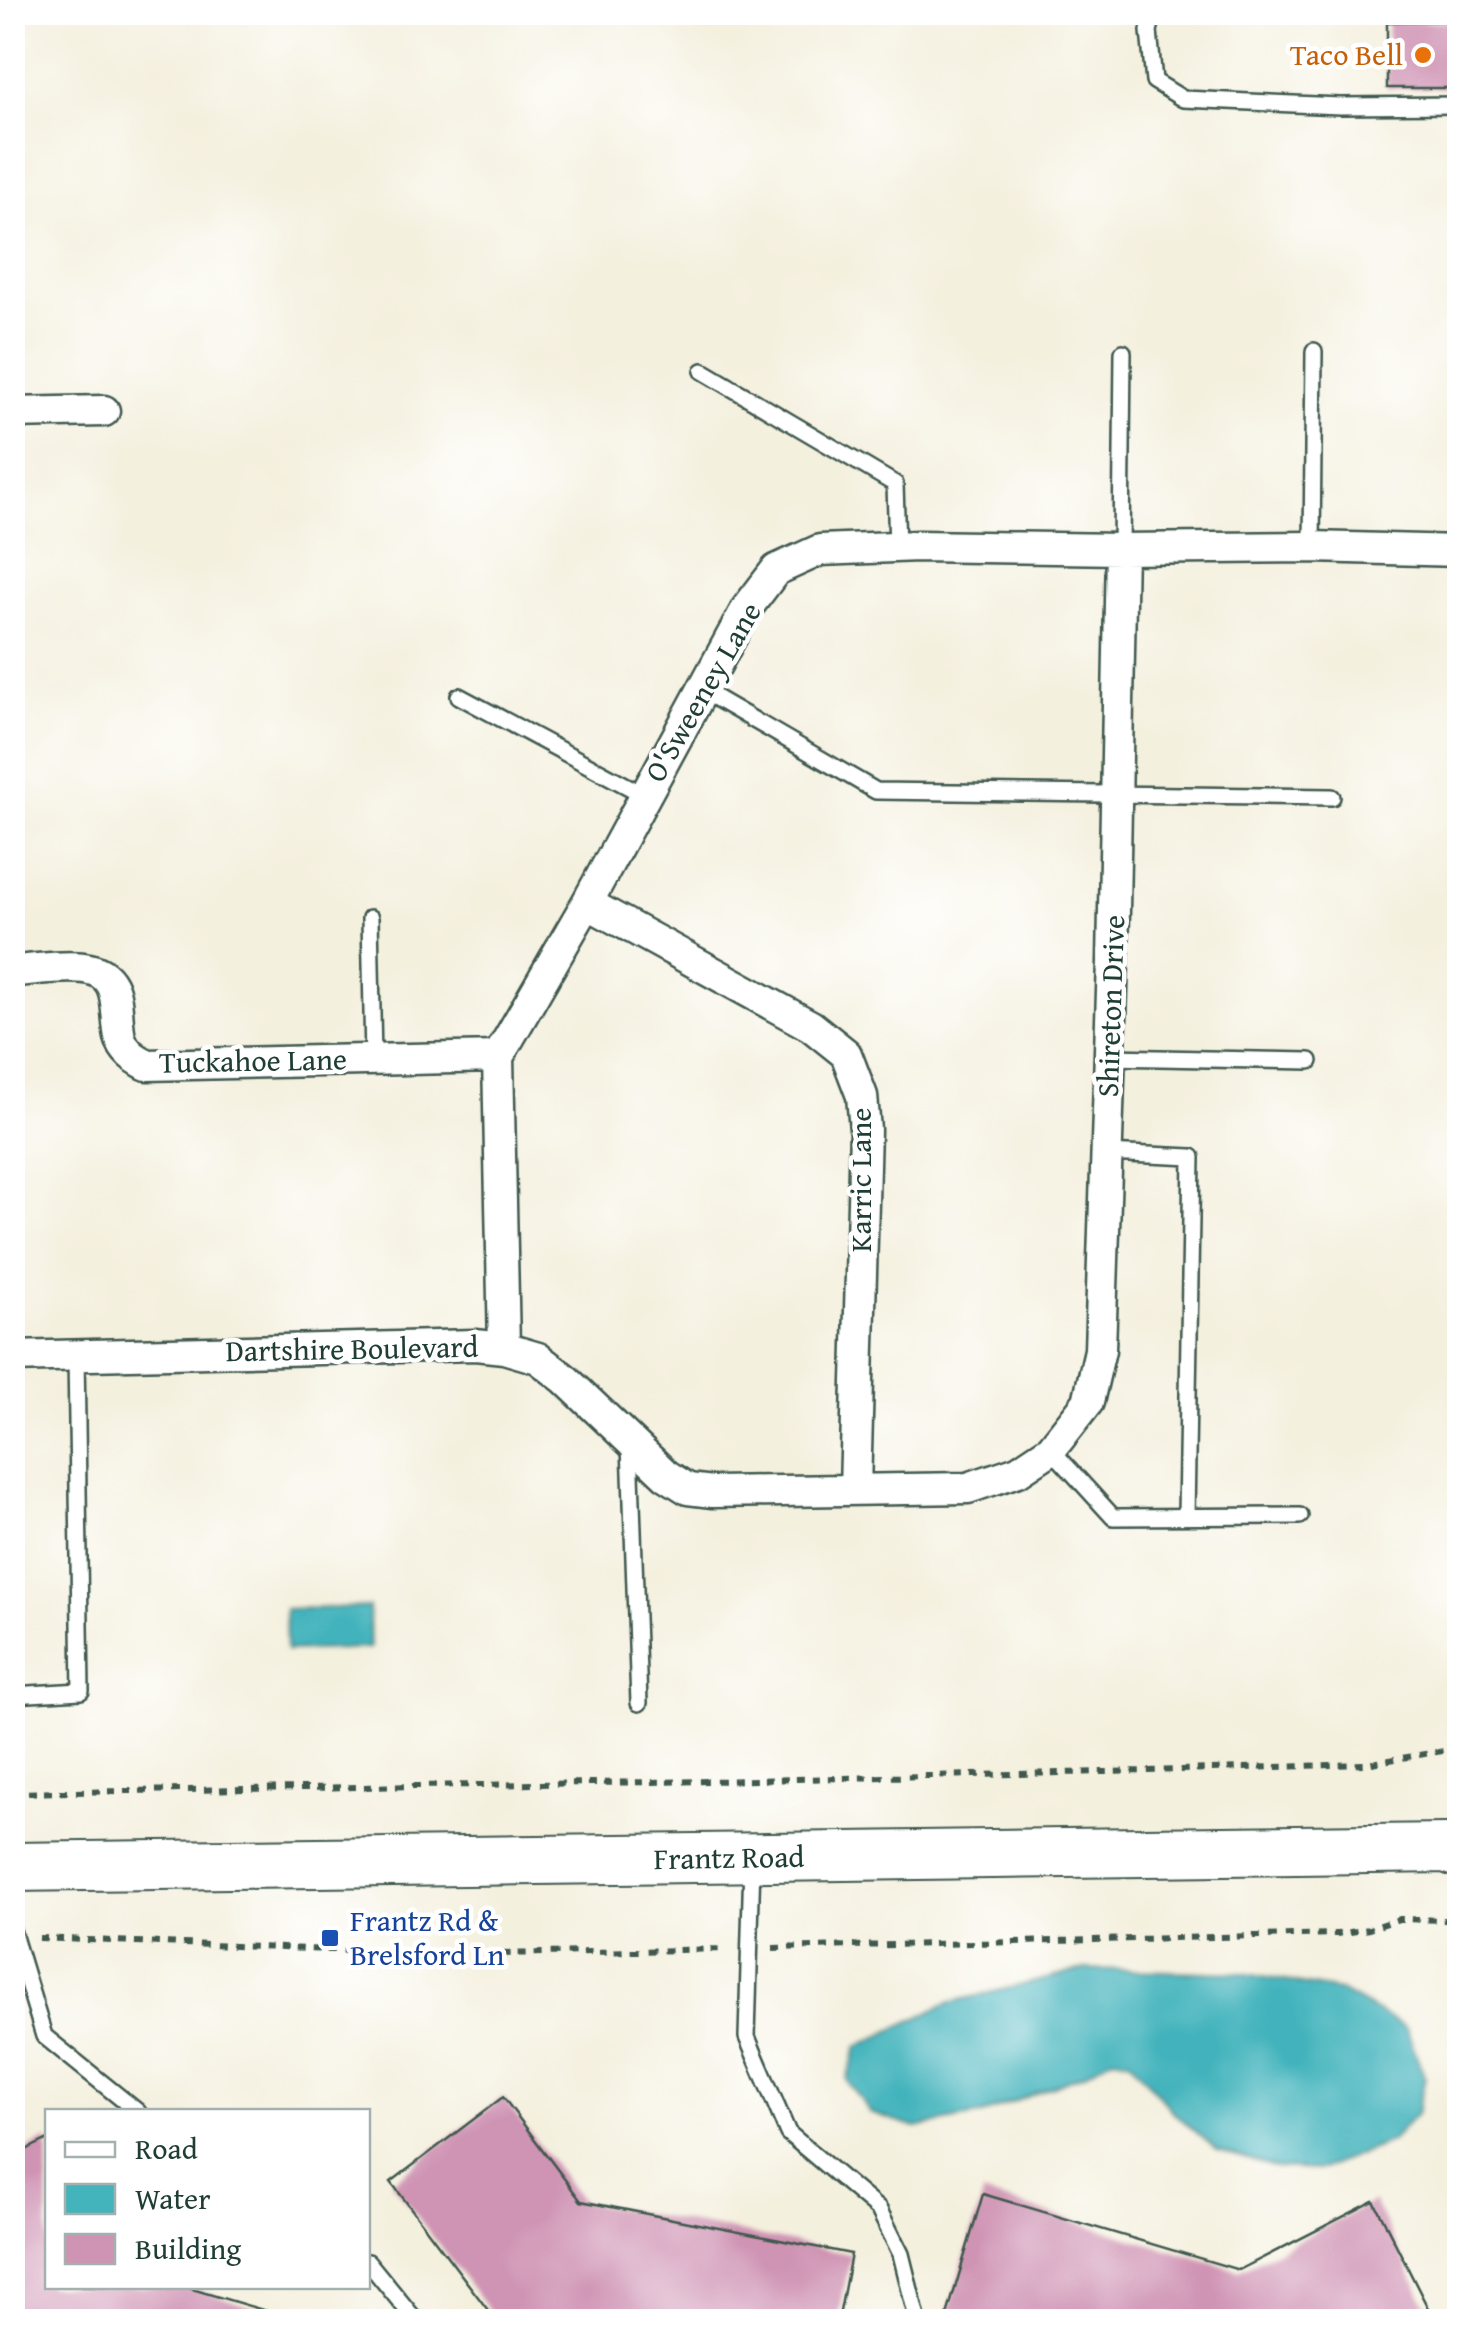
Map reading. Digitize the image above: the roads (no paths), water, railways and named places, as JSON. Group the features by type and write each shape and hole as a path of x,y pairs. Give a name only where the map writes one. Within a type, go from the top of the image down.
{"main road":[{"name":"Frantz Road","path":"12,1867 1455,1847"}],"street":[{"path":"12,412 104,410"},
{"name":"O'Sweeney Lane","path":"498,1057 587,903 747,608 776,570 820,550 1312,547 1460,551"},
{"name":"Shireton Drive","path":"1050,1449 1088,1402 1100,1350 1121,549"},
{"name":"Karric Lane","path":"587,903 811,1026 846,1054 862,1096 866,1130 855,1488"},
{"name":"Tuckahoe Lane","path":"12,970 86,968 102,974 114,988 120,1040 131,1056 147,1065 498,1057"},
{"path":"498,1057 504,1348"},
{"name":"Dartshire Boulevard","path":"12,1357 475,1345 504,1348 538,1358 666,1475 688,1489 713,1492 968,1488 1018,1472 1050,1449"}],"lane":[{"path":"1154,12 1149,31 1154,81 1184,99 1340,106 1460,105"},
{"path":"1312,547 1314,350"},
{"path":"1121,549 1122,352"},
{"path":"703,371 895,484 898,548"},
{"path":"702,690 876,791 1332,797"},
{"path":"459,696 644,795"},
{"path":"370,918 374,1058"},
{"path":"1110,1057 1310,1061"},
{"path":"1106,1153 1192,1157 1186,1516"},
{"path":"12,1695 81,1691 76,1355"},
{"path":"630,1441 639,1703"},
{"path":"1050,1449 1113,1517 1300,1516"},
{"path":"752,1858 747,2037 788,2133 878,2210 901,2254 918,2322"},
{"path":"12,1930 44,2036 134,2109"},
{"path":"370,2264 417,2322"}],"water":[{"path":"369,1607 370,1648 286,1651 285,1609"},
{"path":"1087,1969 1242,1973 1340,1991 1406,2028 1425,2078 1417,2113 1390,2142 1321,2170 1277,2168 1217,2150 1173,2112 1131,2061 1114,2057 1083,2074 982,2115 916,2128 870,2113 847,2080 857,2047 948,2003"}],"place":[{"name":"Taco Bell","path":"1423,55"},
{"name":"Frantz Rd & Brelsford Ln","path":"330,1938"}]}
